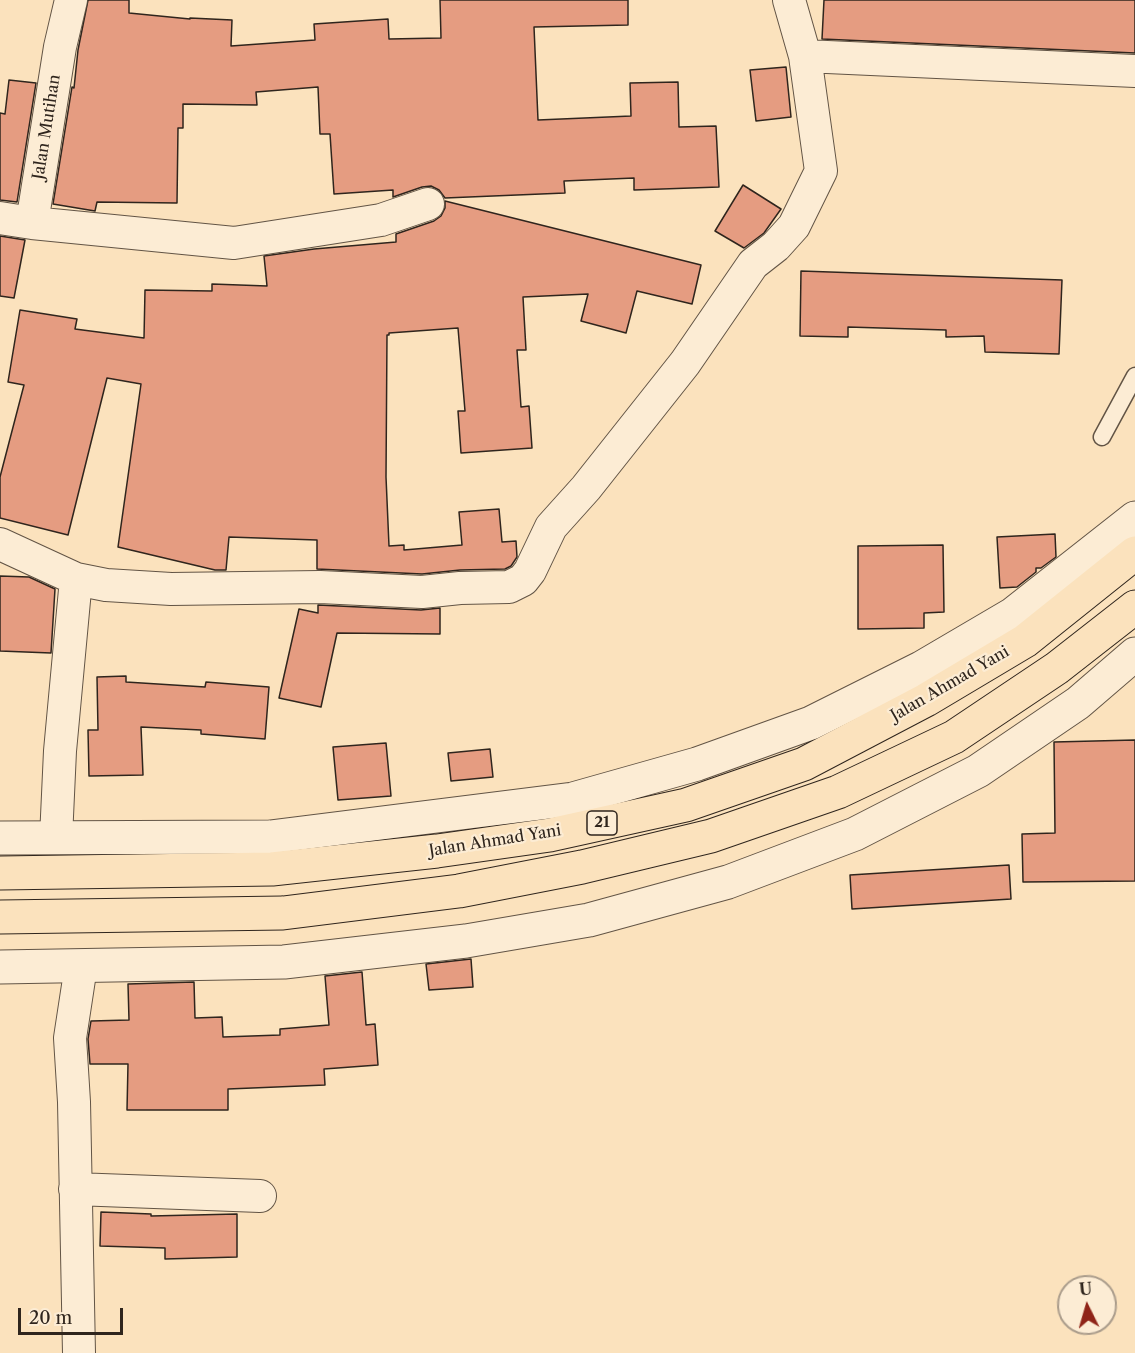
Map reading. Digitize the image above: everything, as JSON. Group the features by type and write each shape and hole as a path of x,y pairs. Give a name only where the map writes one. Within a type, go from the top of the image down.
{"highway":[{"name":"Jalan Ahmad Yani","path":"0,873 272,869 437,851 550,834 686,804 804,764 926,700 1025,641 1135,553"},
{"name":"21","path":"0,916 283,913 459,891 582,867 711,836 838,792 954,737 1057,668 1135,607"}],"street":[{"name":"Jalan Mutihan","path":"32,223 60,47 71,0"},
{"path":"0,544 76,579 106,585 171,589 320,587 423,592 509,586 523,580 530,571 551,527 586,488 685,363 753,264 776,246 794,226 821,171 805,56 789,0"},
{"path":"805,56 1135,71"},
{"path":"0,218 234,243 381,220 428,204"},
{"path":"0,838 270,837 573,799 697,764 811,723 921,668 1013,614 1135,518"},
{"path":"56,838 60,751 76,579"},
{"path":"0,967 284,962 466,941 589,920 728,882 855,834 978,771 1078,703 1135,654"},
{"path":"79,1353 74,1102 70,1038 81,966"},
{"path":"75,1189 260,1196"}],"lane":[{"path":"1102,437 1135,376"}],"building":[{"path":"88,0 129,0 129,13 190,19 232,20 231,46 315,40 314,24 388,19 389,39 441,38 440,0 628,0 628,25 534,27 538,120 631,116 630,83 678,82 679,127 716,126 719,187 634,190 634,178 564,181 565,193 445,198 439,190 431,186 393,197 393,190 334,194 330,134 320,134 318,87 256,92 257,105 183,104 183,128 178,128 177,203 97,202 95,211 53,204"},
{"path":"824,0 1135,0 1135,53 822,39"},
{"path":"786,67 791,117 756,121 750,70"},
{"path":"9,80 36,83 17,202 0,200 0,113 5,114"},
{"path":"743,185 781,209 764,233 744,248 715,231"},
{"path":"445,201 701,265 692,304 637,291 626,333 581,321 588,294 523,297 526,350 517,350 521,407 529,406 532,448 461,453 458,411 465,411 458,328 387,335 386,477 389,546 404,545 404,550 462,545 459,512 499,509 502,542 516,541 517,557 511,566 505,569 422,574 317,569 317,540 229,537 226,570 215,570 118,547 141,384 107,378 68,535 0,518 0,477 24,385 8,382 20,310 77,319 75,329 144,338 145,290 212,291 212,284 267,286 264,256 396,242 396,234 434,221 441,216 445,208"},
{"path":"0,236 25,240 14,298 0,296"},
{"path":"801,271 1062,280 1059,354 985,352 984,336 946,337 946,330 848,327 848,337 800,336"},
{"path":"1055,534 1056,557 1041,568 1036,568 1036,572 1017,587 1000,588 997,537"},
{"path":"943,545 944,612 924,613 924,628 858,629 858,546"},
{"path":"0,576 29,577 55,589 51,653 0,651"},
{"path":"318,605 421,610 440,608 440,634 337,633 321,707 279,698 299,609 318,613"},
{"path":"126,676 126,682 205,687 206,682 269,687 265,739 201,734 201,730 141,727 143,775 89,776 88,730 98,730 97,677"},
{"path":"1135,740 1135,881 1023,882 1022,834 1055,833 1054,742"},
{"path":"386,743 391,796 338,800 333,747"},
{"path":"490,749 493,777 451,781 448,753"},
{"path":"1009,865 1011,899 852,909 850,875"},
{"path":"471,959 473,987 429,990 426,964"},
{"path":"362,972 366,1025 375,1024 378,1065 324,1069 325,1085 228,1089 228,1110 127,1110 128,1064 90,1064 88,1039 91,1021 129,1020 128,984 194,982 195,1018 222,1017 223,1037 280,1035 280,1029 329,1025 325,976"},
{"path":"101,1212 151,1214 151,1216 237,1214 237,1257 165,1259 165,1248 100,1246"}]}
